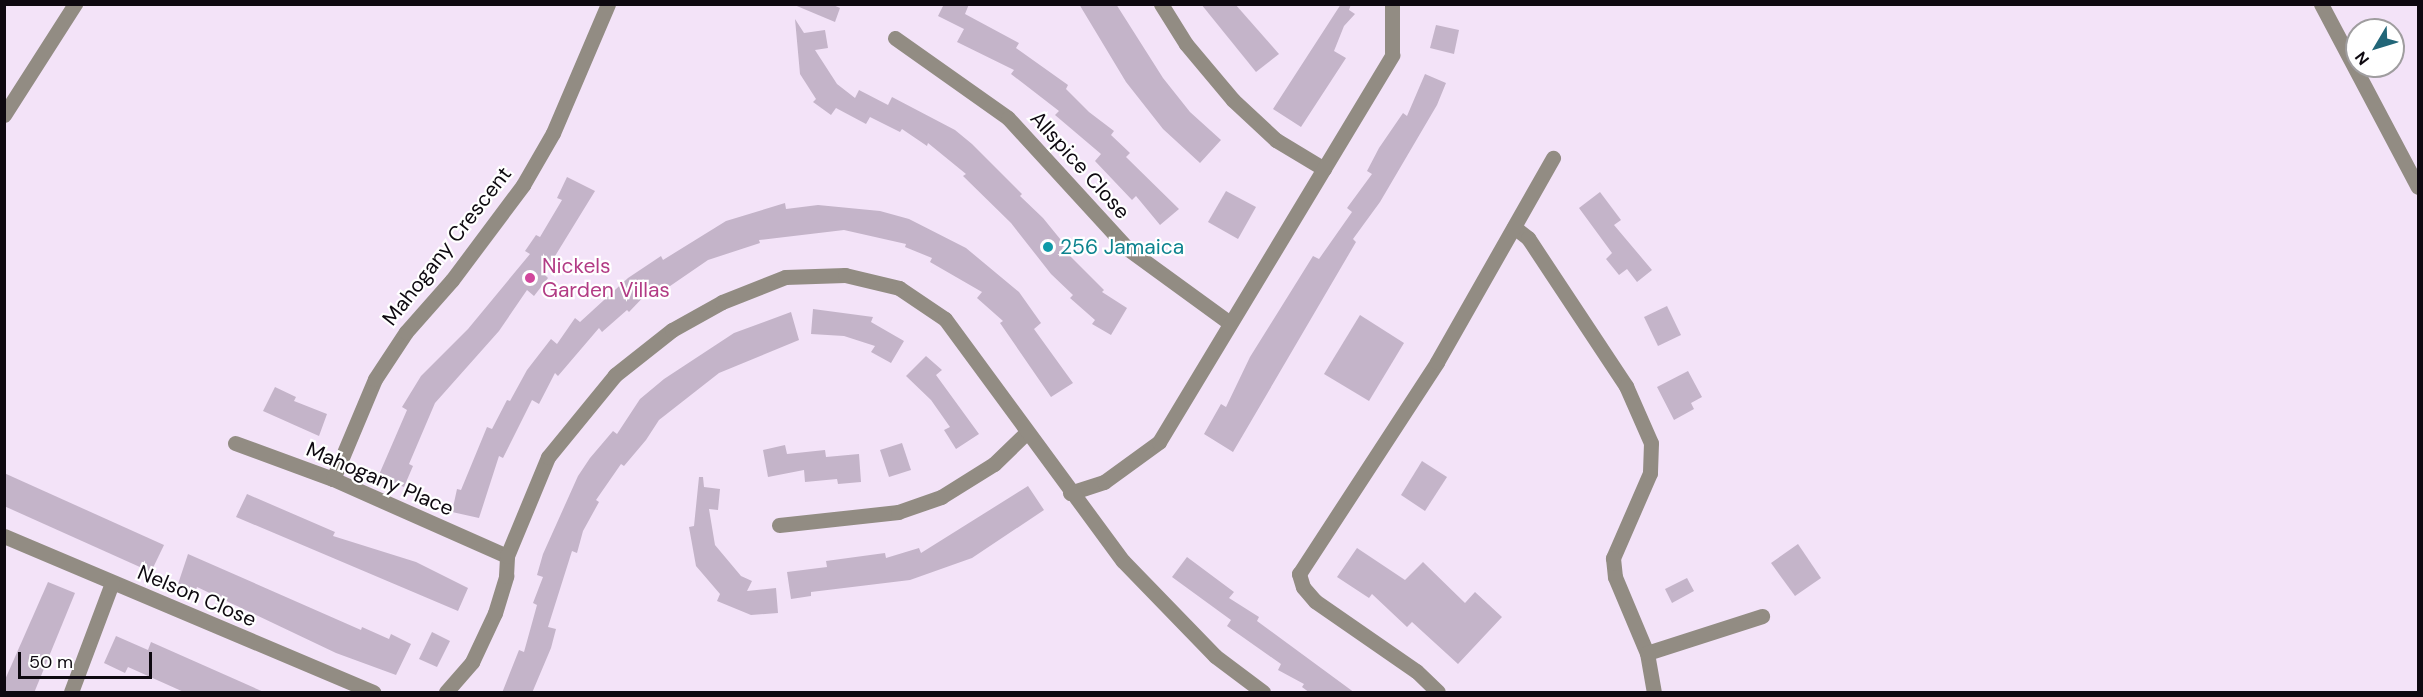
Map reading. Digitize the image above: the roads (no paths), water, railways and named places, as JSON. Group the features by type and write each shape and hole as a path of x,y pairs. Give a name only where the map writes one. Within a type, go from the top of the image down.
{"street":[{"path":"4,115 75,4"},
{"name":"Mahogany Crescent","path":"333,479 375,379 406,332 484,239 529,175 553,133 608,4"},
{"path":"1161,4 1186,44 1233,100 1276,140 1324,169"},
{"path":"1070,493 1104,482 1159,442 1392,55 1392,4"},
{"path":"2321,4 2418,187"},
{"name":"Allspice Close","path":"895,38 1008,118 1128,249 1230,323"},
{"path":"1438,693 1416,671 1315,601 1303,587 1299,574 1437,362 1552,158"},
{"path":"1514,227 1528,238 1626,386 1651,443 1650,473 1613,558 1615,577 1647,653 1654,693"},
{"path":"446,693 472,662 495,613 506,576 507,556 548,457 615,375 672,330 722,302 785,277 845,276 899,288 945,319 1070,493 1123,561 1215,656 1263,693"},
{"path":"778,525 898,512 941,497 994,464 1026,433"},
{"name":"Mahogany Place","path":"236,443 333,479 507,556"},
{"name":"Nelson Close","path":"4,536 373,693"},
{"path":"71,693 112,583"},
{"path":"1647,653 1762,616"}],"place":[{"name":"256 Jamaica","path":"1048,247"},
{"name":"Nickels Garden Villas","path":"530,278"}]}
